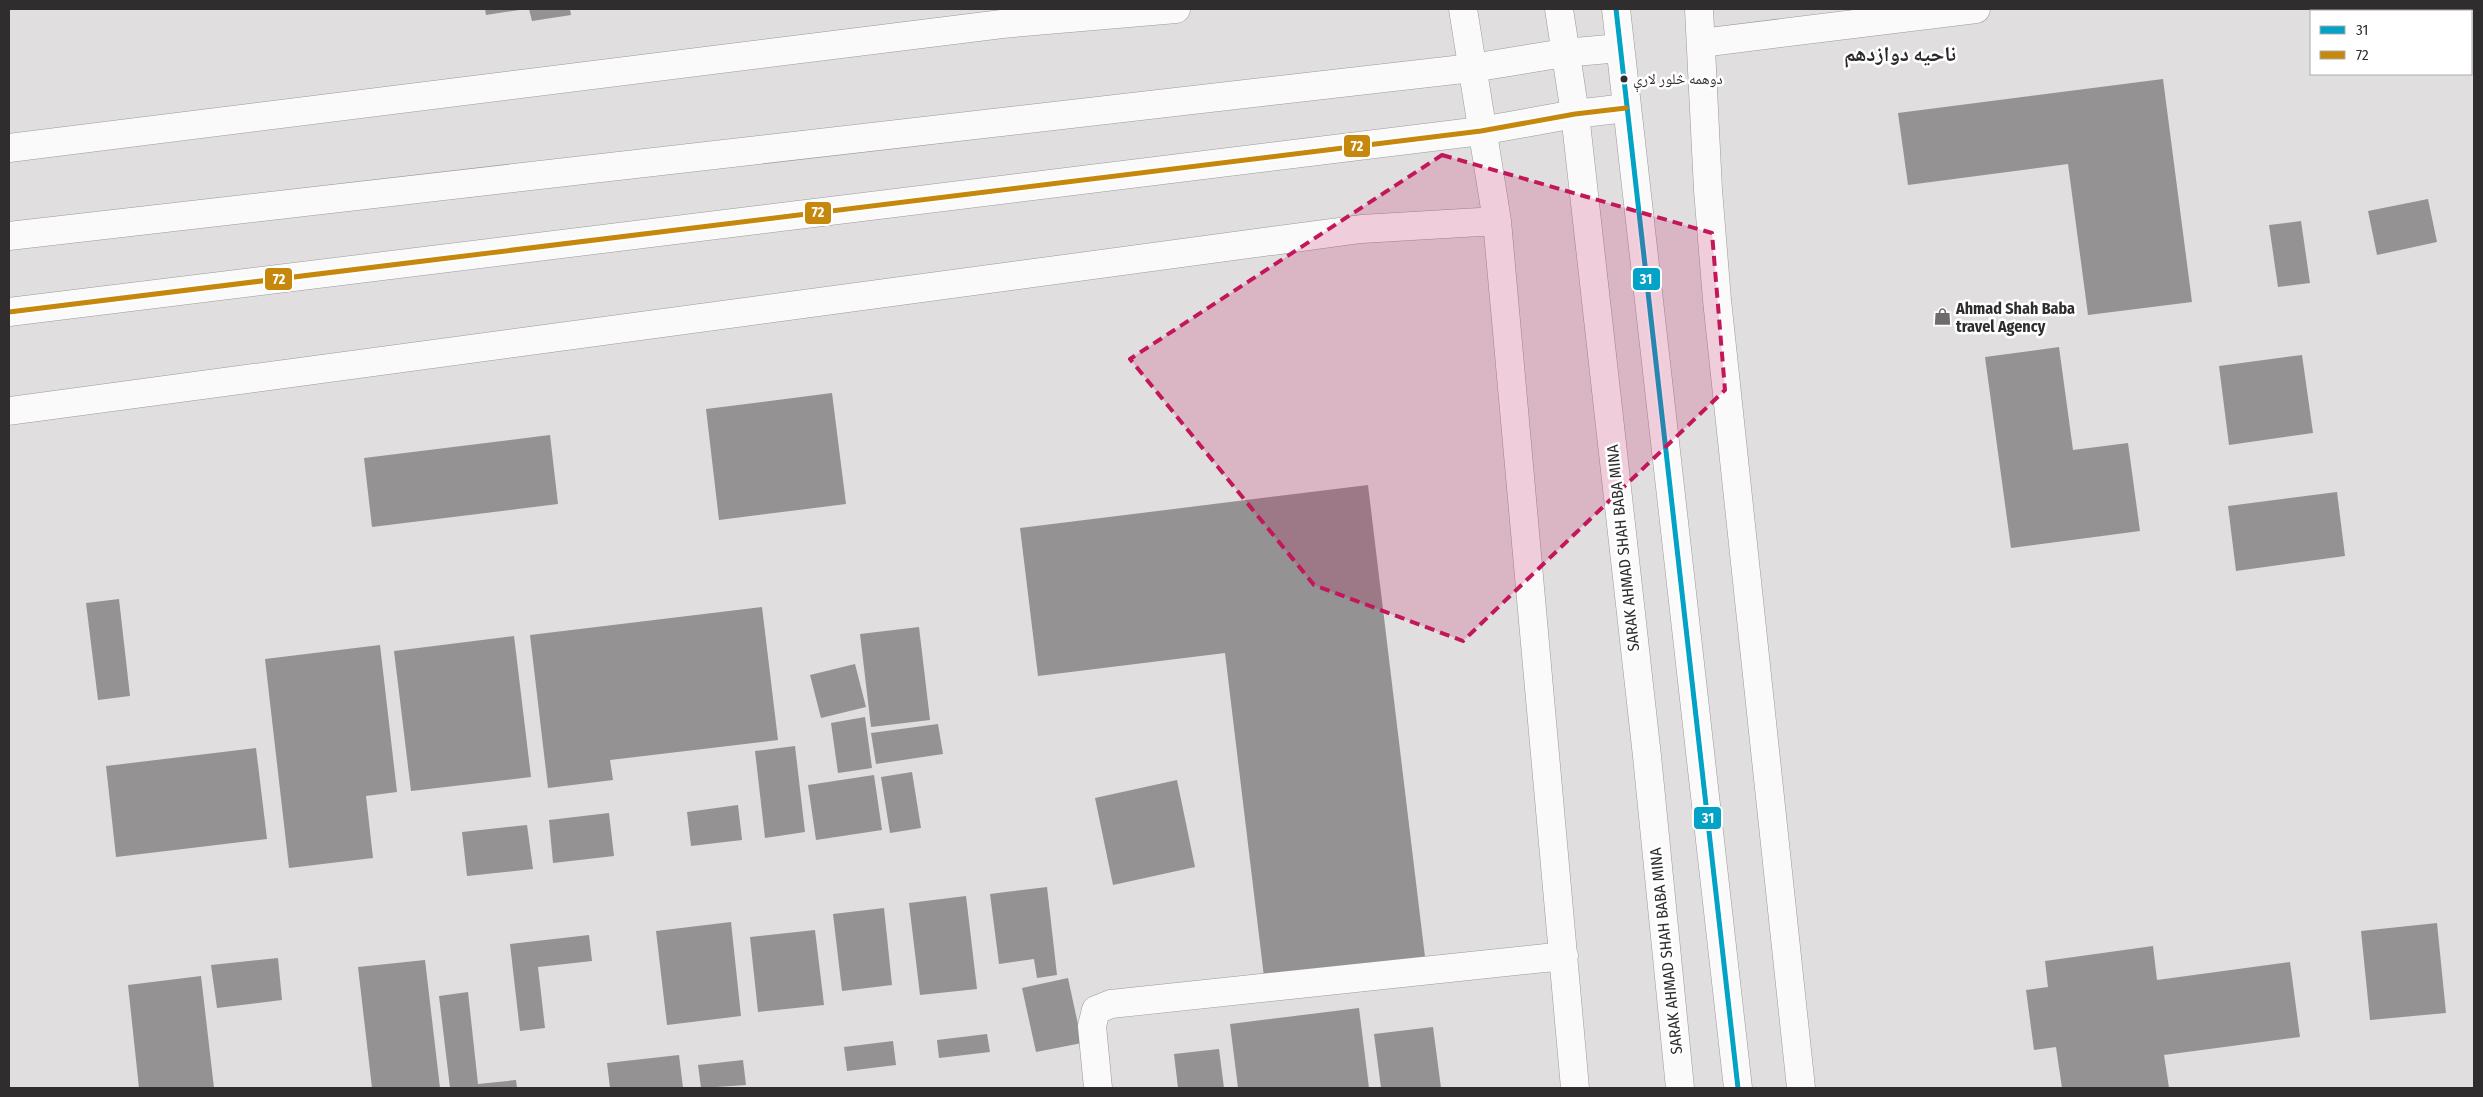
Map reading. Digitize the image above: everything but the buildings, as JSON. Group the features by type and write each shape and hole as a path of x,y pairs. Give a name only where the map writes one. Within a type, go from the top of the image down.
{"main road":[{"path":"9,148 1001,16 1176,9"},
{"path":"1463,9 1496,221 1575,1088"},
{"name":"SARAK AHMAD SHAH BABA MINA","path":"1559,9 1574,114 1647,756 1680,1088"},
{"path":"1616,9 1738,1088"},
{"path":"1699,9 1708,190 1717,300 1802,1088"},
{"path":"1701,43 1976,9"},
{"path":"9,236 1472,68 1564,53 1620,48"},
{"path":"9,312 1482,131 1574,114 1626,108"},
{"path":"9,411 1351,230 1496,221"},
{"path":"1098,1088 1092,1026 1096,1010 1110,1004 1564,956"}],"highlighted area":[{"path":"1442,155 1712,233 1725,390 1463,641 1314,585 1130,359"}],"transit line":[{"name":"31","path":"1616,9 1738,1088"},
{"name":"72","path":"9,312 1481,131 1575,114 1626,108"}],"place":[{"name":"دوهمه څلور لارې","path":"1624,79"},
{"name":"Ahmad Shah Baba travel Agency","path":"1942,317"}],"district":[{"name":"ناحیه دوازدهم","path":"1900,54"}]}
